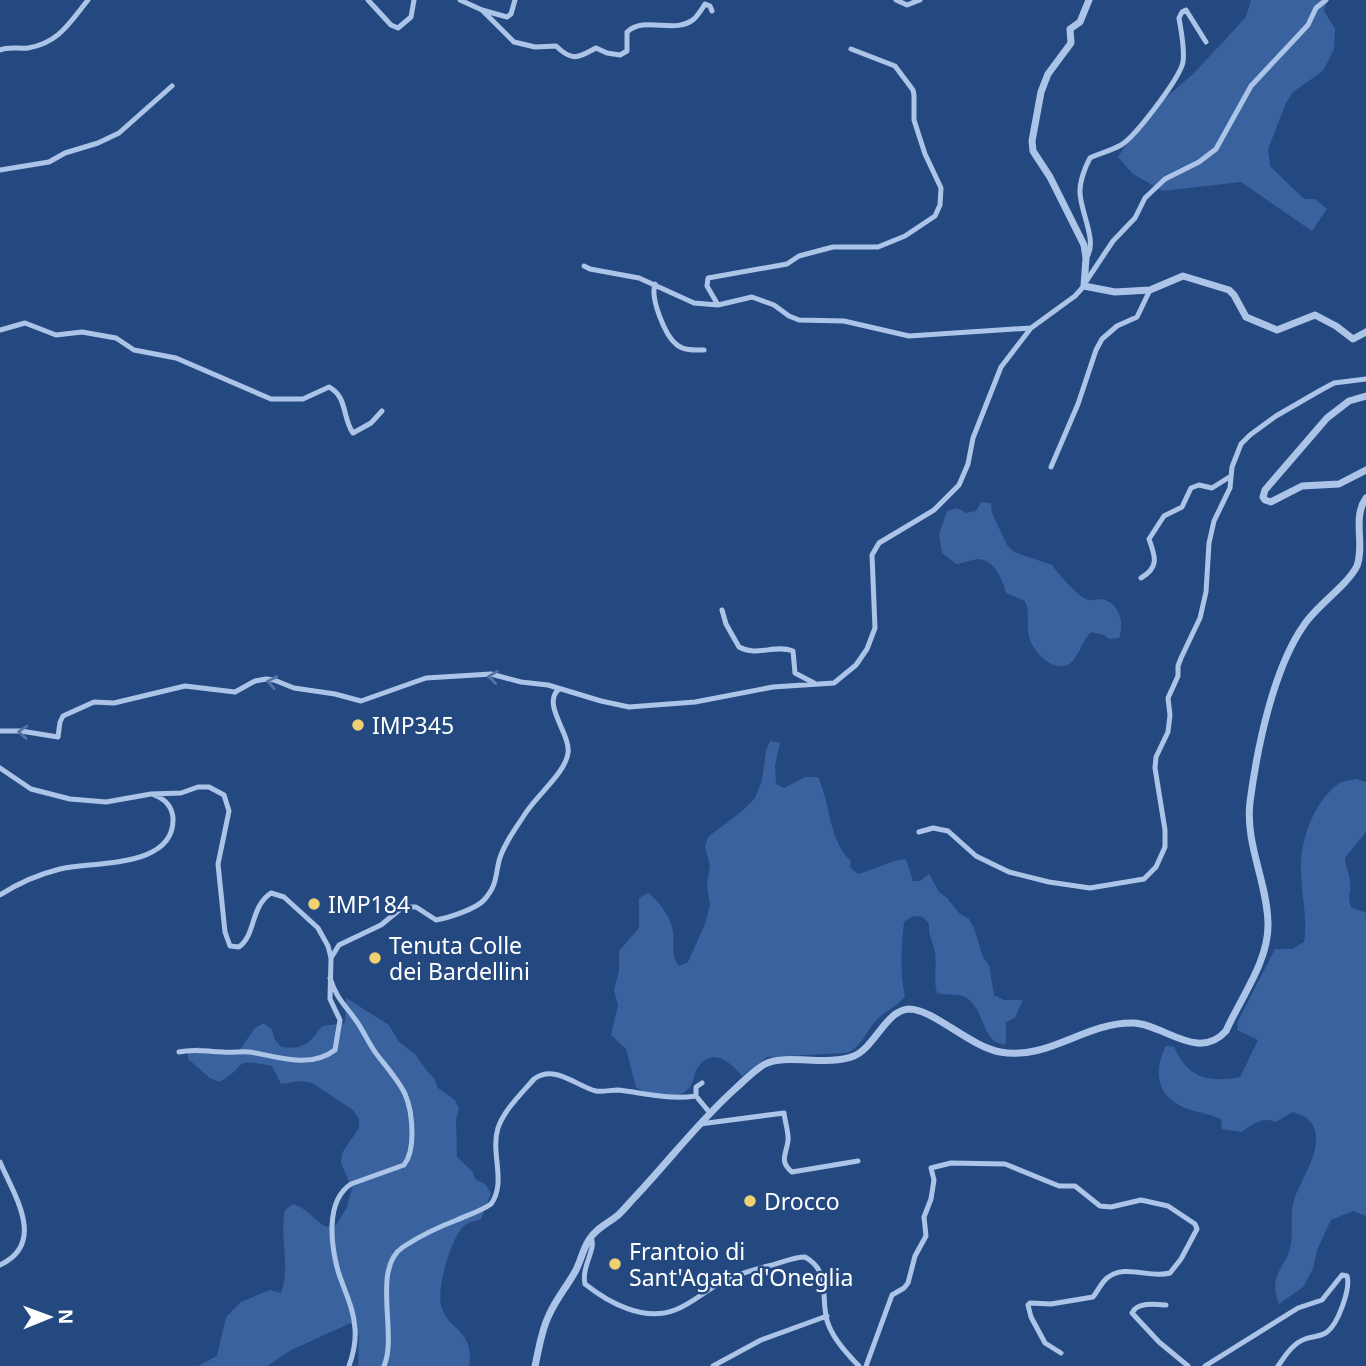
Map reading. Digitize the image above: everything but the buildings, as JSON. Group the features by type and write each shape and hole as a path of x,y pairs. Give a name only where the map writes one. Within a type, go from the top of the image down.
{"street":[{"path":"0,50 29,48 54,38 68,27 88,0"},
{"path":"368,0 391,26 398,27 411,18 414,0"},
{"path":"460,0 507,17 511,14 515,0"},
{"path":"896,0 907,5 919,0"},
{"path":"1085,285 1084,245 1059,192 1033,151 1032,141 1041,92 1048,74 1071,43 1070,29 1080,22 1088,0"},
{"path":"0,732 21,731 58,737 63,716 93,702 114,703 185,686 235,692 255,681 266,679 294,688 361,701 426,678 491,674 620,705 656,706 704,701 773,687 834,683 856,665 867,649 875,628 872,555 879,543 934,510 959,485 968,464 973,438 1001,367 1031,328 1075,296 1085,285 1113,241 1135,218 1145,198 1165,179 1199,162 1216,149 1251,86 1308,25 1317,8 1326,0"},
{"path":"482,10 514,42 535,47 556,46 572,57 585,55 596,48 620,55 627,51 628,32 631,28 648,23 667,26 691,21 705,5 710,6 712,11"},
{"path":"1086,258 1090,254 1091,245 1080,193 1090,158 1120,146 1130,138 1160,103 1175,80 1183,61 1179,18 1182,12 1186,10 1206,42"},
{"path":"718,305 707,286 708,278 787,264 799,256 833,247 878,247 905,236 934,216 939,209 941,188 925,154 914,120 915,95 895,66 851,49"},
{"path":"0,170 49,162 65,153 98,144 119,133 172,86"},
{"path":"583,266 639,278 694,303 718,305 752,297 774,305 799,320 844,321 909,335 1031,328"},
{"path":"1085,285 1115,292 1150,290 1177,277 1188,276 1229,290 1246,317 1277,330 1315,315 1353,339 1366,332"},
{"path":"655,284 653,297 671,340 686,349 704,350"},
{"path":"1051,467 1102,339 1117,326 1137,317 1150,290"},
{"path":"0,330 26,323 56,335 82,332 116,338 134,350 176,358 271,399 303,399 329,387 344,404 353,433 371,423 382,411"},
{"path":"919,832 933,828 948,831 976,856 1009,873 1076,887 1090,888 1144,879 1156,867 1165,847 1166,830 1155,768 1156,757 1168,732 1168,698 1178,676 1178,666 1200,618 1206,592 1209,543 1214,521 1230,488 1241,444 1294,404 1334,383 1366,379"},
{"path":"1366,396 1349,401 1327,418 1265,490 1263,496 1267,502 1272,502 1302,486 1339,484 1366,470"},
{"path":"1141,578 1153,565 1155,551 1149,539 1164,516 1182,507 1191,488 1199,485 1212,488 1231,476"},
{"path":"535,1366 550,1313 578,1267 591,1237 637,1195 710,1113 765,1064 778,1061 839,1060 855,1056 868,1046 897,1014 908,1009 931,1016 975,1044 1002,1052 1045,1050 1093,1029 1123,1024 1148,1026 1184,1041 1203,1043 1221,1037 1262,960 1267,936 1266,910 1250,828 1252,792 1266,720 1298,633 1357,566 1360,555 1360,512 1366,499"},
{"path":"722,610 726,624 739,647 753,652 775,649 793,651 795,673 814,683"},
{"path":"331,958 339,945 381,925 403,907 415,907 436,920 475,907 482,902 495,884 504,848 525,813 561,769 568,755 566,734 554,712 554,696 559,689"},
{"path":"0,768 31,789 70,799 106,802 209,787 224,795 229,811 218,864 225,932 230,946 243,945 248,938 254,915 271,892 284,897 318,928 331,958 330,999 339,1014 340,1028 335,1050 326,1056 307,1061 247,1052 191,1049 180,1052"},
{"path":"0,895 12,887 59,870 131,859 159,850 173,827 172,810 162,798 151,794"},
{"path":"330,975 336,996 404,1088 412,1117 412,1143 409,1158 404,1165 351,1184 337,1199 333,1241 355,1328 353,1357 349,1366"},
{"path":"384,1366 388,1348 388,1273 393,1257 401,1248 438,1227 491,1204 498,1185 495,1143 498,1127 534,1079 539,1075 562,1076 597,1091 617,1090 679,1098 696,1096"},
{"path":"702,1083 696,1087 696,1096 710,1113"},
{"path":"700,1124 784,1113 789,1140 783,1160 785,1167 792,1172 858,1161"},
{"path":"0,1162 23,1213 24,1230 19,1251 12,1259 0,1265"},
{"path":"866,1366 892,1295 908,1283 915,1256 926,1236 924,1217 931,1199 931,1168 951,1163 1005,1164 1059,1186 1075,1186 1100,1206 1152,1201 1168,1206 1195,1224 1197,1229 1193,1237 1170,1273 1154,1275 1116,1272 1104,1280 1093,1297 1051,1304 1030,1303 1028,1305 1031,1317 1045,1343 1061,1353"},
{"path":"591,1237 593,1245 583,1274 585,1284 604,1298 633,1310 653,1314 675,1310 721,1282 746,1271 805,1257 819,1268 824,1276 828,1325 859,1366"},
{"path":"1205,1366 1298,1308 1322,1300 1342,1275 1346,1276 1348,1282 1342,1307 1330,1329 1322,1335 1299,1342 1278,1366"},
{"path":"1166,1306 1153,1304 1137,1307 1132,1313 1159,1342 1188,1366"},
{"path":"713,1366 761,1340 827,1316"}],"shaded area":[{"path":"1251,0 1327,0 1324,11 1335,29 1334,49 1323,71 1293,92 1268,149 1270,166 1304,199 1315,199 1327,209 1312,231 1241,182 1163,191 1133,174 1118,157 1139,125 1194,73 1246,17"},
{"path":"981,502 991,503 992,513 1007,545 1014,552 1052,565 1084,598 1100,599 1112,604 1121,620 1119,638 1109,639 1091,632 1072,661 1063,666 1051,664 1040,656 1029,635 1025,601 1006,593 993,566 978,559 956,564 942,553 939,534 947,511 957,508 966,513 976,511"},
{"path":"770,741 780,743 775,766 776,784 784,788 805,777 818,777 834,832 838,843 851,861 850,867 858,874 906,859 913,881 920,881 929,874 939,892 960,914 969,919 983,957 989,965 994,995 1004,1000 1023,1000 1015,1018 1006,1022 1004,1045 989,1036 971,1001 962,996 937,993 935,952 929,924 923,917 913,916 904,922 903,931 902,969 905,996 878,1019 852,1050 847,1053 767,1057 742,1076 726,1061 708,1058 697,1069 690,1087 683,1093 655,1095 636,1087 626,1049 611,1035 618,1005 614,990 619,971 619,951 639,928 639,898 648,893 663,908 672,927 676,961 679,966 688,962 705,924 710,905 707,886 710,865 705,847 708,837 755,798 762,780"},
{"path":"1356,779 1366,782 1366,832 1345,858 1350,880 1351,907 1366,913 1366,1216 1353,1211 1331,1220 1317,1250 1313,1269 1303,1287 1279,1304 1276,1277 1289,1252 1294,1200 1312,1160 1316,1138 1314,1128 1307,1118 1293,1112 1276,1122 1262,1121 1241,1132 1222,1129 1221,1119 1188,1109 1170,1099 1161,1084 1159,1066 1166,1046 1174,1047 1186,1066 1200,1076 1218,1079 1240,1077 1258,1040 1237,1030 1238,1021 1275,949 1292,949 1304,942 1301,859 1310,822 1331,790 1340,783"},
{"path":"346,998 389,1025 399,1042 415,1054 434,1078 438,1088 455,1100 459,1109 456,1120 457,1157 491,1193 481,1219 466,1224 457,1235 441,1287 444,1314 468,1345 469,1366 358,1366 359,1335 351,1323 291,1350 267,1366 198,1366 217,1356 226,1317 241,1302 270,1290 281,1293 285,1273 285,1210 293,1204 326,1227 336,1225 346,1209 352,1189 341,1163 342,1153 359,1128 359,1119 353,1110 312,1083 301,1081 281,1084 272,1066 244,1063 219,1082 210,1078 188,1059 188,1049 198,1047 237,1054 255,1028 264,1023 272,1030 281,1047 301,1046 310,1041 322,1026 345,1023"}],"place":[{"name":"IMP345","path":"358,725"},
{"name":"IMP184","path":"314,904"},
{"name":"Tenuta Colle dei Bardellini","path":"375,958"},
{"name":"Drocco","path":"750,1201"},
{"name":"Frantoio di Sant'Agata d'Oneglia","path":"615,1264"}]}
